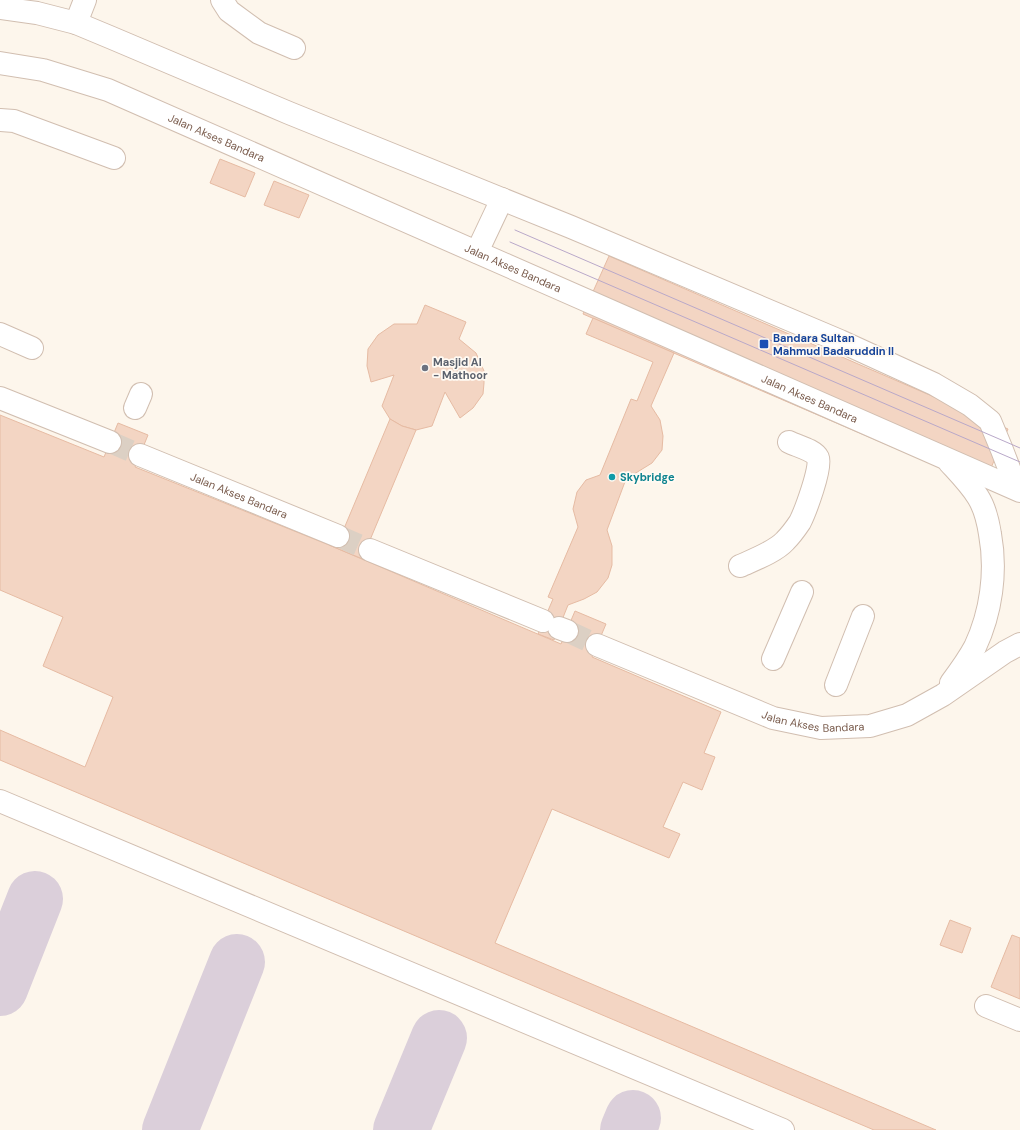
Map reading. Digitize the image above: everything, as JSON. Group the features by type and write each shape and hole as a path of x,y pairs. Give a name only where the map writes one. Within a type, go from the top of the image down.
{"street":[{"path":"76,23 85,0"},
{"path":"222,0 229,11 259,33 294,48"},
{"path":"0,8 37,13 76,23 289,113 502,199 840,341 934,384 970,405 990,422 1018,490"},
{"name":"Jalan Akses Bandara","path":"0,63 43,70 108,90 1018,490"},
{"path":"0,120 14,121 114,158"},
{"path":"477,252 502,199"},
{"path":"0,334 32,348"},
{"path":"0,398 110,442"},
{"path":"740,566 765,555 785,542 800,521 816,480 819,466 818,458 812,452 789,442"},
{"name":"Jalan Akses Bandara","path":"140,455 338,536"},
{"path":"943,695 965,664 975,646 988,609 992,587 993,565 991,541 985,512 979,497 946,458"},
{"path":"370,550 556,626"},
{"path":"773,658 802,592"},
{"path":"836,685 863,616"},
{"name":"Jalan Akses Bandara","path":"597,645 773,718 821,728 870,726 907,715 943,695 1004,652 1020,644"},
{"path":"0,801 783,1130"},
{"path":"986,1006 1020,1020"}],"building":[{"path":"220,159 255,173 245,197 210,183"},
{"path":"274,181 309,195 299,218 264,205"},
{"path":"609,256 1008,429 983,486 583,314"},
{"name":"Masjid Al - Mathoor","path":"425,305 466,322 459,339 476,353 484,371 484,383 483,394 473,408 460,418 445,392 432,426 416,430 402,426 390,419 382,406 394,375 371,382 367,366 368,349 378,335 394,324 417,324"},
{"name":"Skybridge","path":"593,318 674,353 651,406 660,420 663,436 662,450 652,463 626,479 607,530 612,546 612,565 608,578 597,592 568,605 554,640 538,634 553,599 548,597 578,527 573,509 577,492 586,480 600,475 631,399 637,401 653,362 586,334"},
{"path":"0,415 104,457 118,423 148,435 135,467 329,545 561,644 575,611 606,624 592,657 721,712 704,753 715,757 702,790 683,782 663,827 680,834 669,858 552,809 495,943 936,1130 874,1130 0,760 0,730 85,767 113,697 43,666 63,617 0,590"},
{"path":"390,419 402,426 416,430 370,540 370,562 329,545 343,531"},
{"path":"950,920 971,928 962,953 940,945"},
{"path":"1012,935 1020,938 1020,999 991,987"}],"taxiway":[{"path":"0,988 35,899"},
{"path":"170,1130 237,962"},
{"path":"401,1130 439,1038"},
{"path":"628,1130 633,1118"}],"tunnel":[{"path":"110,442 140,455"},
{"path":"338,536 370,550"},
{"path":"567,631 597,645"}],"tram line":[{"path":"515,230 1020,448"},
{"path":"510,242 1020,462"}],"place":[{"name":"Bandara Sultan Mahmud Badaruddin II","path":"764,344"},
{"name":"Masjid Al - Mathoor","path":"425,368"},
{"name":"Skybridge","path":"612,477"}]}
